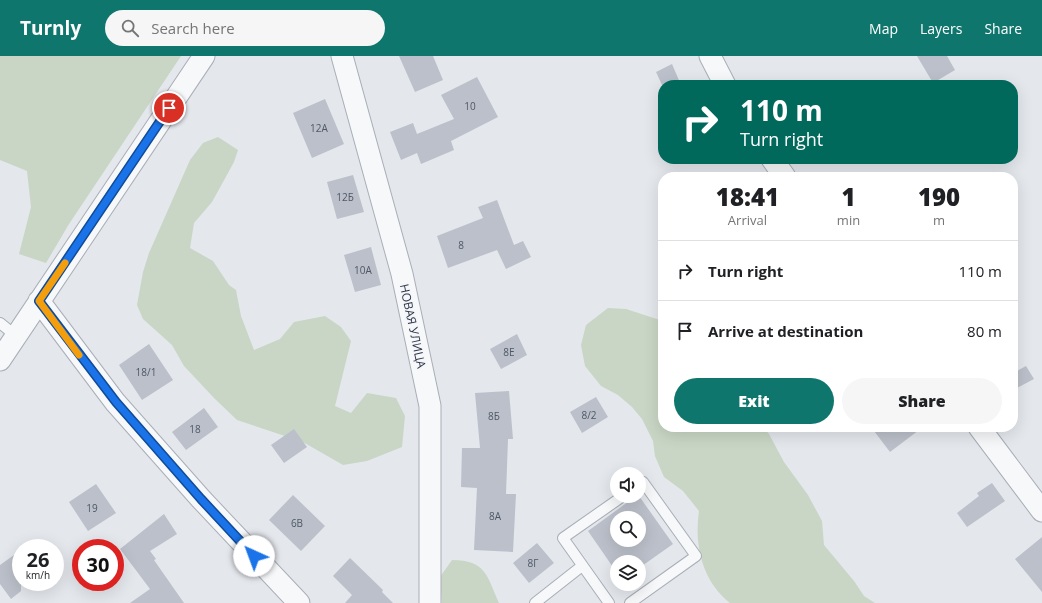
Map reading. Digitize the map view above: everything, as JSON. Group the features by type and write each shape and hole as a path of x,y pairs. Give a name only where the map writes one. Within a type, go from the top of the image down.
{"street":[{"path":"0,360 8,329 39,301 204,56"},
{"name":"НОВАЯ УЛИЦА","path":"342,56 402,274 430,406 430,603"},
{"path":"710,56 722,80"},
{"path":"776,164 782,172"},
{"path":"39,301 116,402 201,499 299,603"},
{"path":"983,432 1042,511"}],"lane":[{"path":"630,603 696,556 646,486"},
{"path":"609,603 563,538 613,503"},
{"path":"535,603 582,566"}],"green space":[{"path":"0,56 181,56 69,224 46,263 19,254 31,207 27,171 0,160"},
{"path":"218,137 238,150 234,162 212,202 194,223 190,248 213,261 229,285 236,290 241,316 254,350 280,339 294,322 325,316 341,327 351,341 335,406 351,413 367,393 396,398 405,416 402,447 367,461 343,465 303,442 237,420 184,366 172,345 143,319 137,305 143,272 149,253 190,160 203,143"},
{"path":"608,308 626,309 658,319 658,432 767,432 784,462 808,495 822,521 824,545 854,581 864,596 875,603 730,603 720,594 702,562 698,537 699,511 683,491 664,477 655,456 653,441 642,419 632,407 618,395 601,386 585,366 581,345 586,325"},
{"path":"452,560 472,563 479,566 488,578 499,603 442,603 440,577"}],"building":[{"path":"399,56 433,56 443,80 415,92"},
{"path":"917,56 947,56 955,70 938,80 931,80"},
{"path":"672,64 679,80 660,80 656,72"},
{"path":"477,77 498,117 451,141 454,150 421,164 417,153 401,160 390,132 413,123 417,134 454,119 441,95"},
{"path":"325,99 344,144 312,158 293,113"},
{"path":"353,175 364,212 337,219 327,182"},
{"path":"497,200 514,245 523,241 531,257 506,269 497,250 448,268 437,236 483,218 478,207"},
{"path":"371,247 381,285 355,292 344,255"},
{"path":"517,334 527,355 501,369 490,349"},
{"path":"149,344 173,380 142,400 119,365"},
{"path":"1026,366 1034,379 1018,387 1018,370"},
{"path":"509,391 513,439 508,439 506,494 516,494 513,552 474,550 477,488 461,487 462,448 480,448 475,393"},
{"path":"596,397 608,417 582,433 570,412"},
{"path":"204,408 218,427 186,450 172,432"},
{"path":"294,429 307,447 284,463 271,445"},
{"path":"875,432 916,432 890,452"},
{"path":"992,483 1005,501 967,527 957,513 979,496 977,493"},
{"path":"96,484 116,513 88,531 69,502"},
{"path":"293,495 325,526 301,551 269,520"},
{"path":"626,503 644,503 673,544 646,563 646,555 610,555 610,563 588,531 610,515 610,547 646,547 646,511 615,511"},
{"path":"164,514 177,534 150,551 156,559 154,560 184,603 130,603 150,589 124,554 124,546"},
{"path":"1042,537 1042,592 1015,559"},
{"path":"537,543 554,563 529,583 513,563"},
{"path":"12,556 12,591 21,591 11,599 0,584 0,565"},
{"path":"350,558 383,590 382,592 393,603 345,603 352,595 333,576"}],"slow traffic":[{"path":"65,263 39,301 79,355"}],"route":[{"path":"169,108 39,301 116,402 201,499 254,556"}]}
